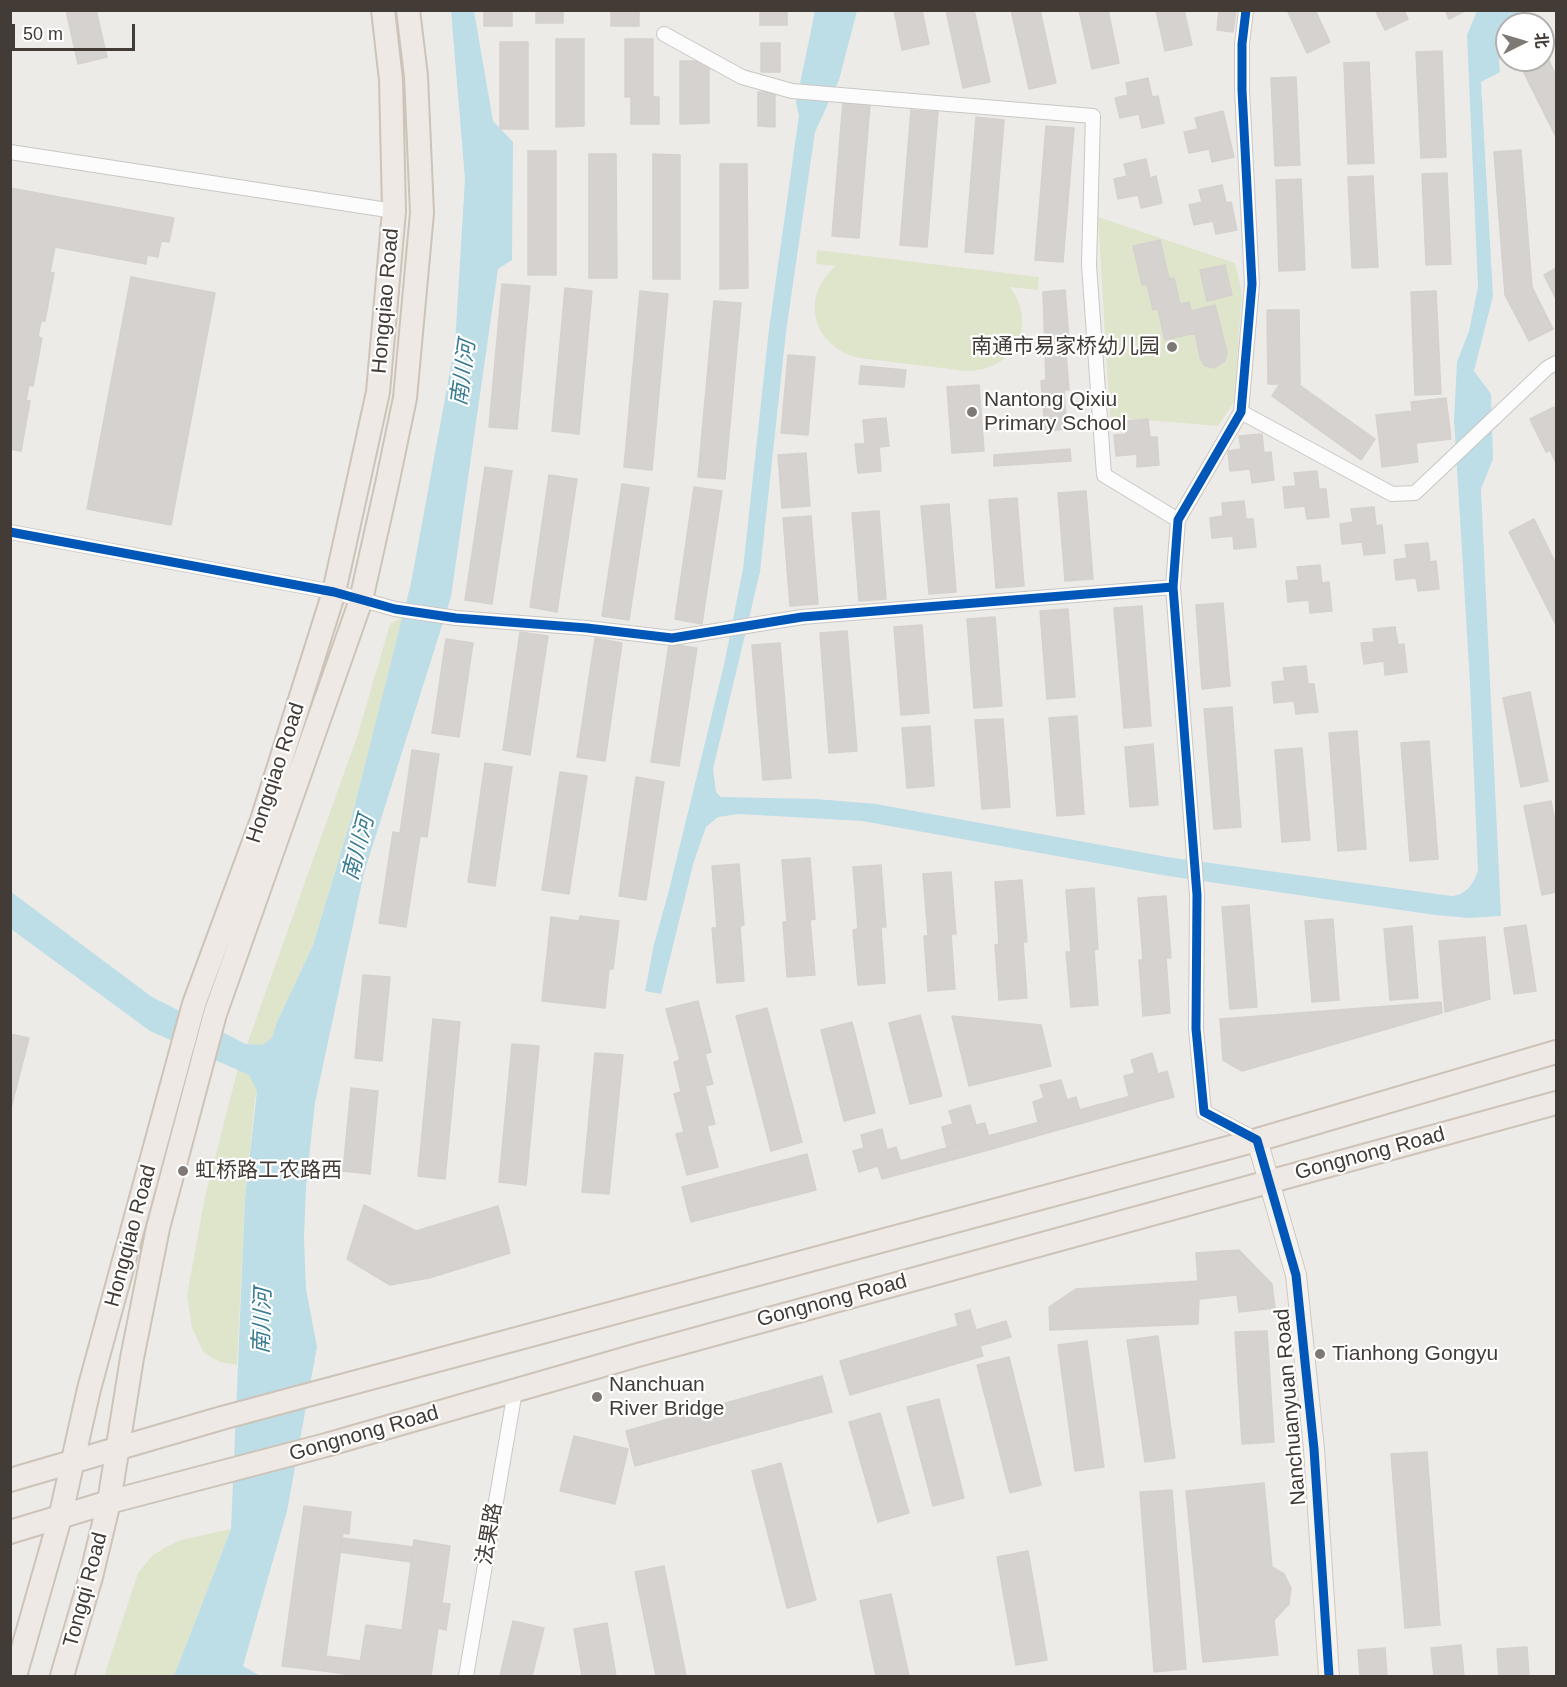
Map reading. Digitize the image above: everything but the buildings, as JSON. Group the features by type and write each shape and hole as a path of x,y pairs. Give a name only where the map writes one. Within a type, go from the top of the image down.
{"main road":[{"name":"Hongqiao Road","path":"60,1518 89,1389 194,1004 262,820 334,592 378,392 394,211 391,80 383,10"},
{"name":"Hongqiao Road","path":"108,1502 119,1447 132,1358 158,1228 215,1014 360,600 405,398 422,213 416,76 408,10"},
{"name":"Gongnong Road","path":"10,1480 332,1388 658,1303 1257,1140 1557,1052"},
{"name":"Gongnong Road","path":"10,1532 108,1502 326,1445 638,1355 1557,1103"},
{"name":"Tongqi Road","path":"62,1677 91,1577 108,1502"},
{"name":"Tongqi Road","path":"15,1677 60,1518"}],"street":[{"path":"1246,10 1242,44 1242,90 1252,284 1241,412 1178,520 1173,587 1197,888 1196,1029 1204,1112 1257,1140"},
{"path":"664,34 742,77 792,91 1093,116 1089,265 1104,475 1178,520"},
{"path":"10,152 394,211"},
{"path":"1241,412 1392,494 1415,493 1547,368 1557,363"},
{"path":"10,532 334,592 395,609 456,618 587,628 672,638 802,617 1173,587"},
{"name":"Nanchuanyuan Road","path":"1257,1140 1296,1275 1305,1344 1329,1677"},
{"name":"法果路","path":"466,1677 515,1391"}],"green space":[{"name":"南通市易家桥幼儿园","path":"1098,217 1235,263 1242,293 1234,402 1218,426 1110,417","holes":["1133,246 1169,279 1174,278 1180,304 1189,302 1191,311 1215,306 1227,352 1223,364 1214,368 1202,362 1196,333 1165,340 1158,309 1153,310 1147,284 1142,285","1225,265 1232,295 1207,301 1200,270"]},
{"path":"817,250 1039,277 1038,290 1010,287 1018,302 1022,317 1017,344 1009,355 983,369 966,371 859,358 831,343 816,320 817,292 824,279 836,266 816,264"},
{"path":"403,617 352,816 313,945 277,1022 255,1100 245,1199 237,1365 220,1362 204,1353 192,1328 187,1295 205,1197 237,1072 358,734 390,624"},
{"path":"231,1529 174,1676 104,1676 138,1573 152,1556 181,1540"}],"water":[{"name":"南川河","path":"451,11 474,11 493,121 513,142 512,260 498,269 451,597 364,873 315,1103 306,1186 304,1238 306,1289 317,1347 287,1511 243,1666 260,1676 174,1676 231,1529 245,1199 257,1091 249,1075 150,1031 11,929 10,891 152,997 246,1044 262,1045 272,1038 277,1022 313,945 352,816 411,583 455,344 465,179"},
{"path":"815,11 857,11 839,80 815,132 786,332 760,572 713,769 716,792 721,797 816,799 876,804 1167,857 1451,896 1469,888 1478,870 1470,683 1454,420 1457,362 1469,331 1478,287 1467,35 1477,11 1520,11 1495,12 1495,72 1500,72 1481,82 1493,296 1474,371 1491,394 1493,459 1481,489 1501,916 1469,918 1435,915 1168,876 862,821 739,814 718,817 706,827 694,861 661,994 645,991 654,944 724,665 743,569 769,329 799,115 796,103"}],"cycle path":[{"path":"1246,10 1242,44 1242,90 1252,284 1241,412 1178,520 1173,587 1197,895 1196,1029 1204,1112 1257,1140 1296,1275 1314,1449 1329,1676"},
{"path":"10,532 334,592 395,609 456,618 587,628 672,638 802,617 1173,587"}],"place":[{"name":"南通市易家桥幼儿园","path":"1172,347"},
{"name":"Nantong Qixiu Primary School","path":"972,412"},
{"name":"虹桥路工农路西","path":"183,1171"},
{"name":"Tianhong Gongyu","path":"1320,1354"},
{"name":"Nanchuan River Bridge","path":"597,1397"}]}
